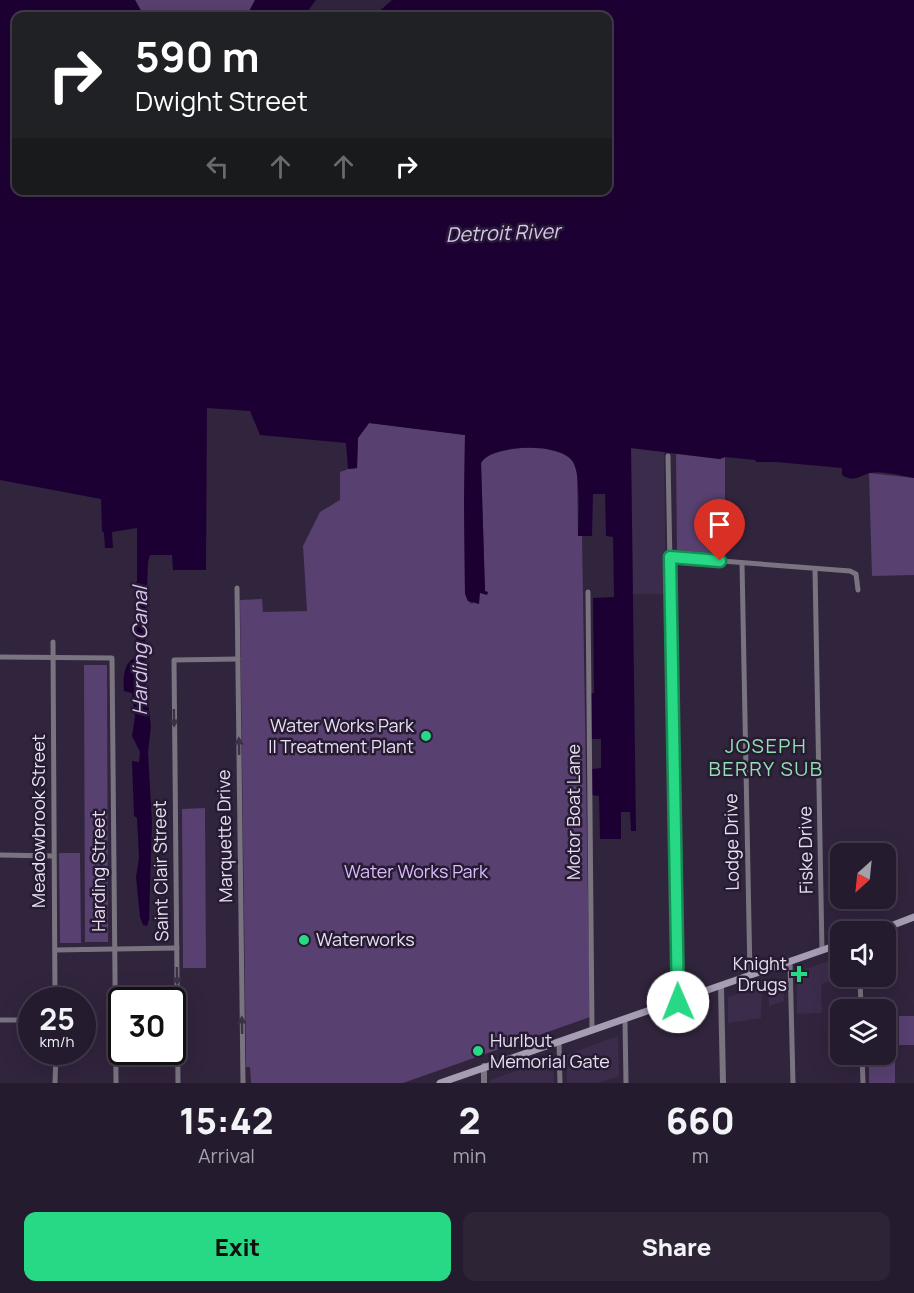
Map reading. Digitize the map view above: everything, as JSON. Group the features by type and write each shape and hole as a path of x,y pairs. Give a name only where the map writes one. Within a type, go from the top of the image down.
{"main road":[{"path":"896,924 914,917"},
{"path":"440,1083 830,948"}],"street":[{"path":"668,456 678,1002"},
{"path":"670,557 853,572 857,577 858,590"},
{"name":"Lodge Drive","path":"742,563 750,976"},
{"name":"Fiske Drive","path":"815,569 822,951"},
{"name":"Marquette Drive","path":"237,588 243,1083"},
{"name":"Motor Boat Lane","path":"588,592 592,1031"},
{"name":"Meadowbrook Street","path":"53,642 55,987"},
{"path":"0,657 53,657"},
{"name":"Harding Street","path":"53,657 112,658 116,1083"},
{"name":"Saint Clair Street","path":"178,1083 174,660 238,659"},
{"path":"0,855 54,856"},
{"path":"55,950 177,948"},
{"path":"790,962 793,1083"},
{"path":"721,987 723,1083"},
{"path":"0,1020 18,1020"},
{"path":"625,1020 626,1083"},
{"path":"559,1043 560,1083"},
{"path":"56,1065 56,1083"},
{"path":"862,1065 863,1083"},
{"path":"484,1066 484,1083"}],"shaded area":[{"path":"631,448 664,452 666,594 633,594"},
{"path":"830,960 830,981 821,984 822,1013 797,1014 797,972"},
{"path":"784,977 784,1001 769,1006 768,983"},
{"path":"762,985 761,1018 728,1023 728,997"},
{"path":"618,1036 619,1076 598,1083 567,1083 566,1055"},
{"path":"553,1058 554,1083 490,1083 490,1080"}],"green space":[{"path":"135,0 255,0 248,12 142,12"},
{"name":"Water Works Park","path":"369,423 465,435 465,594 472,604 480,592 485,591 481,463 493,454 503,451 536,447 556,450 573,461 577,472 578,535 582,536 590,1017 403,1083 251,1083 250,1067 246,1067 240,600 262,599 263,612 307,611 303,546 320,512 340,500 340,472 357,468 358,438"},
{"path":"676,454 720,459 725,457 725,554 677,550"},
{"path":"869,473 914,478 914,575 872,576"},
{"path":"84,665 107,665 108,942 85,942"},
{"path":"205,808 206,968 183,968 182,809"},
{"path":"59,853 80,853 81,943 60,943"},
{"path":"899,1016 914,1016 914,1045 899,1045"},
{"path":"869,1065 895,1065 895,1083 869,1083"}],"water":[{"path":"0,0 135,0 142,12 12,12 12,195 612,195 612,12 378,12 392,0 914,0 914,478 874,472 850,478 842,475 842,468 756,462 755,460 725,457 720,459 631,448 636,831 631,831 630,812 621,812 621,839 600,839 599,796 591,795 591,769 601,768 601,739 590,739 589,693 594,693 593,598 614,597 613,537 606,536 605,494 593,494 592,536 578,536 578,486 573,462 555,451 526,448 497,452 487,457 481,463 485,591 488,592 487,595 480,593 479,604 468,601 465,594 465,435 369,423 358,438 357,468 348,469 346,443 260,435 250,411 207,408 206,570 173,570 172,555 150,555 148,562 144,672 151,726 148,752 152,823 149,920 147,926 143,925 140,917 136,877 139,858 137,818 134,816 132,761 139,762 140,752 132,736 135,717 132,693 124,691 126,667 136,657 137,587 133,588 137,581 137,528 112,532 113,548 105,548 101,499 0,480"},
{"path":"255,0 316,0 307,12 249,12"}],"place":[{"name":"Water Works Park II Treatment Plant","path":"426,736"},
{"name":"Waterworks","path":"304,940"},
{"name":"Knight Drugs","path":"799,974"},
{"name":"Hurlbut Memorial Gate","path":"478,1051"}],"district":[{"name":"JOSEPH BERRY SUB","path":"766,758"}],"route":[{"path":"678,1002 670,557 720,561"}],"water label":[{"name":"Detroit River","path":"503,233"},
{"name":"Harding Canal","path":"140,651"}]}
